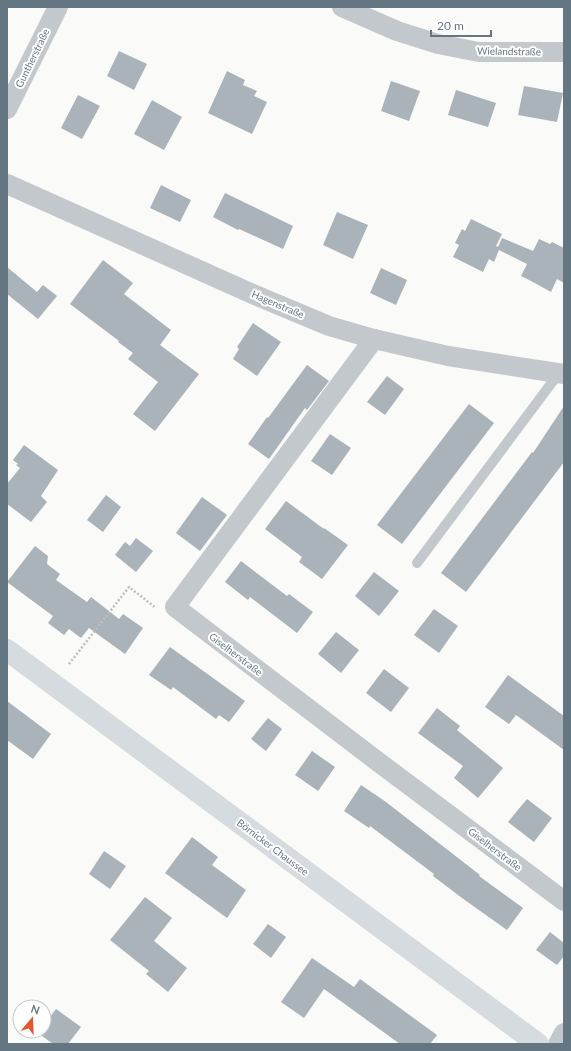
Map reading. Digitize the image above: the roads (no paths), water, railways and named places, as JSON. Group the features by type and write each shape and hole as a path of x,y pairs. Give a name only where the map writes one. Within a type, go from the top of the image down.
{"main road":[{"name":"Börnicker Chaussee","path":"7,650 538,1044"}],"street":[{"name":"Guntherstraße","path":"7,109 58,7"},
{"name":"Wielandstraße","path":"342,7 397,31 438,44 479,52 564,52"},
{"name":"Hagenstraße","path":"7,184 255,295 329,326 374,339 448,356 561,374"},
{"name":"Giselherstraße","path":"374,339 175,607 371,757 564,901"},
{"path":"558,1044 564,1033"}],"lane":[{"path":"418,563 561,374"}]}
